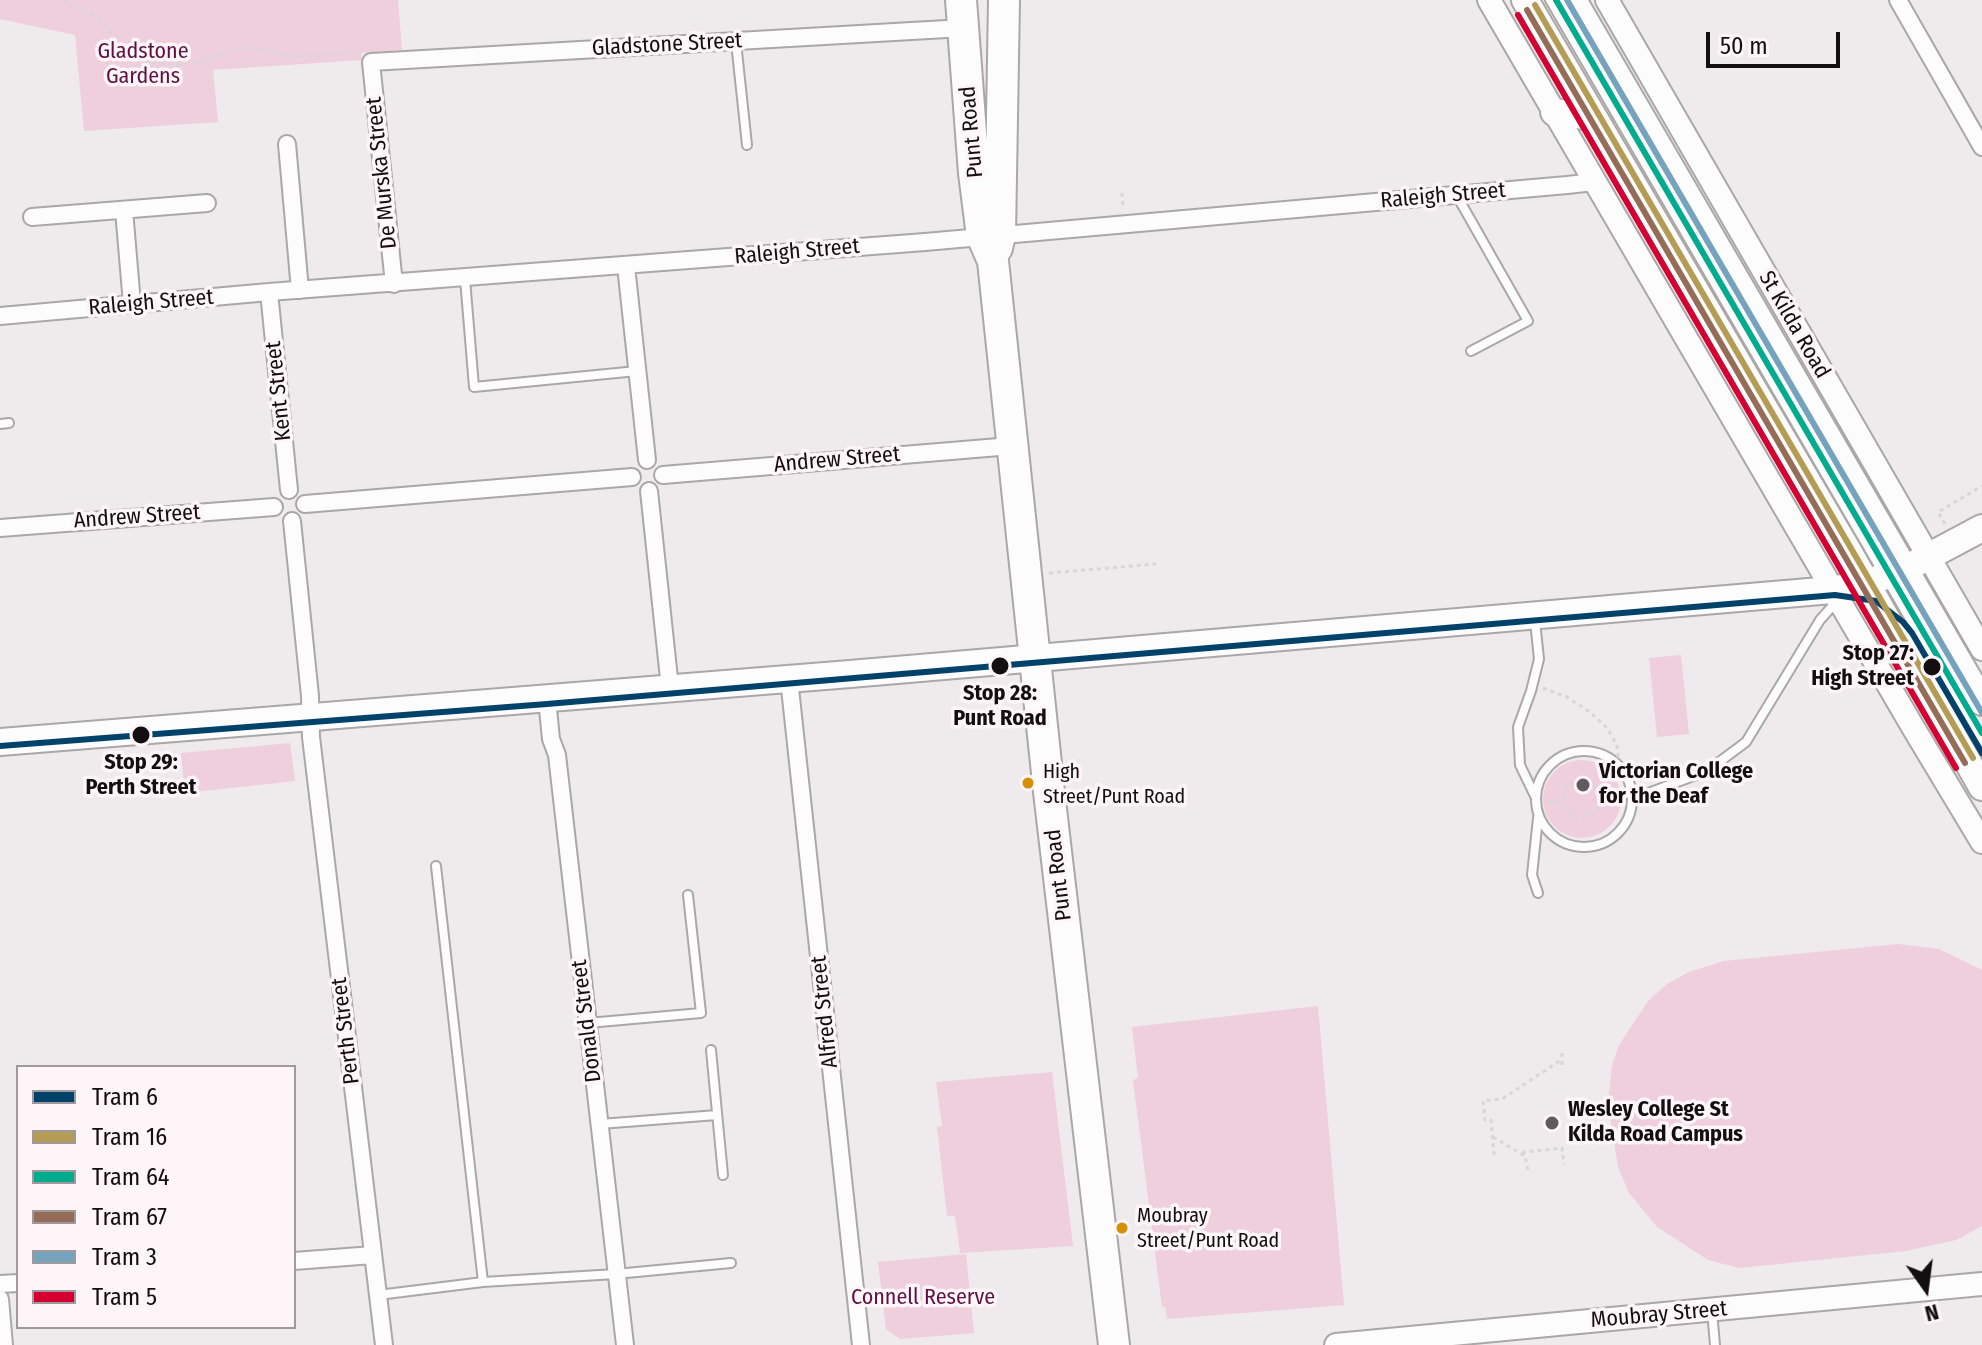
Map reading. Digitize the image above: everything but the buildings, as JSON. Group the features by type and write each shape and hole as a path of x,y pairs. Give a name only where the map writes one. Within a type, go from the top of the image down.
{"highway":[{"name":"Punt Road","path":"992,244 1004,0"},
{"name":"Punt Road","path":"963,14 992,244 1034,658 1114,1345"}],"main road":[{"path":"1489,0 1982,842"},
{"name":"St Kilda Road","path":"1525,0 1592,117 1885,577 1982,702"},
{"name":"St Kilda Road","path":"1573,0 1885,577 1982,787"},
{"name":"St Kilda Road","path":"1607,0 1982,649"},
{"path":"1554,112 1592,117"},
{"path":"0,742 1534,616 1835,595 1929,558 1982,528"},
{"name":"Moubray Street","path":"1336,1345 1982,1284"}],"street":[{"path":"1898,0 1982,147"},
{"name":"Gladstone Street","path":"371,62 736,41 963,14"},
{"name":"De Murska Street","path":"371,62 394,284"},
{"path":"287,144 300,290"},
{"name":"Raleigh Street","path":"0,316 269,292 626,266 992,244 1585,183 1593,179"},
{"path":"32,217 207,203"},
{"path":"124,210 132,304"},
{"path":"626,266 647,460"},
{"name":"Kent Street","path":"269,292 289,490"},
{"name":"Andrew Street","path":"663,475 1011,446"},
{"path":"647,460 656,463 663,475 658,488 649,491 636,487 632,477 638,464 647,460"},
{"path":"305,504 632,477"},
{"path":"289,490 301,495 305,504 302,515 292,521 278,516 274,507 279,493 289,490"},
{"path":"649,491 670,688"},
{"name":"Andrew Street","path":"0,528 274,507"},
{"path":"292,521 310,717"},
{"name":"Alfred Street","path":"789,679 861,1345"},
{"name":"Donald Street","path":"547,699 551,739 557,755 625,1345"},
{"name":"Perth Street","path":"310,717 384,1345"},
{"path":"296,1261 373,1255"},
{"path":"0,1299 4,1345"}],"lane":[{"path":"1550,0 1982,743"},
{"path":"736,41 747,145"},
{"path":"1457,195 1528,321 1471,351"},
{"path":"465,279 474,387 637,371"},
{"path":"1632,797 1707,771 1746,742 1835,595"},
{"path":"1534,616 1539,659 1518,727 1520,765 1539,817 1547,831 1560,841 1576,847 1593,846 1608,841 1621,830 1629,816 1632,797 1630,784 1619,765 1590,751 1574,751 1559,757 1547,767 1538,781 1535,800"},
{"path":"1538,893 1532,875 1539,817"},
{"path":"436,866 483,1282"},
{"path":"587,1023 701,1013 688,895"},
{"path":"711,1050 723,1175"},
{"path":"600,1124 717,1115"},
{"path":"378,1295 483,1282 731,1263"},
{"path":"1712,1310 1715,1345"}],"path":[{"path":"63,0 99,18 119,45 140,60 152,63 181,65 239,48 256,48 291,56 360,53 371,62"},
{"path":"1122,193 1123,206"},
{"path":"1956,543 1938,512 1982,486"},
{"path":"1025,575 1156,564"},
{"path":"1532,685 1567,697 1590,712 1614,736 1619,765"},
{"path":"1582,781 1594,784 1600,797 1596,811 1585,817 1574,815 1565,806 1564,800 1564,794 1571,784 1582,781"},
{"path":"1600,797 1632,797"},
{"path":"1535,800 1564,800"},
{"path":"1562,1053 1562,1069"},
{"path":"1494,1155 1491,1120 1485,1120 1483,1101 1502,1099 1561,1060"},
{"path":"1492,1137 1525,1156"},
{"path":"1528,1170 1524,1152 1562,1148 1564,1164"}],"green space":[{"name":"Gladstone Gardens","path":"0,0 398,0 402,50 361,53 362,60 213,70 218,122 84,131 75,35 0,19"},
{"path":"1681,655 1689,734 1657,737 1649,658"},
{"path":"290,743 295,781 185,793 181,753"},
{"path":"1582,760 1597,763 1614,777 1621,799 1618,814 1604,831 1582,838 1567,835 1550,821 1543,799 1546,784 1560,767"},
{"path":"1898,944 1939,949 1982,970 1982,1226 1956,1240 1906,1251 1739,1268 1708,1260 1657,1227 1629,1193 1618,1167 1608,1103 1612,1065 1619,1045 1648,1001 1667,984 1689,972 1724,961"},
{"path":"1318,1006 1344,1305 1167,1319 1165,1307 1162,1307 1133,1080 1138,1078 1132,1027"},
{"path":"1052,1072 1073,1246 960,1253 955,1216 947,1216 937,1127 942,1126 936,1082"},
{"name":"Connell Reserve","path":"966,1254 974,1333 900,1339 886,1329 878,1262"}],"tram line":[{"name":"64","path":"1556,0 1982,733"},
{"name":"3","path":"1567,0 1982,713"},
{"name":"16","path":"1535,5 1973,758"},
{"name":"67","path":"1527,10 1965,763"},
{"name":"5","path":"1518,15 1956,768"},
{"name":"6","path":"0,746 547,704 1835,595 1876,601 1903,622 1982,753"}],"place":[{"name":"Stop 28: Punt Road","path":"1000,666"},
{"name":"Stop 27: High Street","path":"1932,667"},
{"name":"Stop 29: Perth Street","path":"141,735"},
{"name":"High Street/Punt Road","path":"1028,783"},
{"name":"Victorian College for the Deaf","path":"1583,785"},
{"name":"Wesley College St Kilda Road Campus","path":"1552,1123"},
{"name":"Moubray Street/Punt Road","path":"1122,1228"}]}
